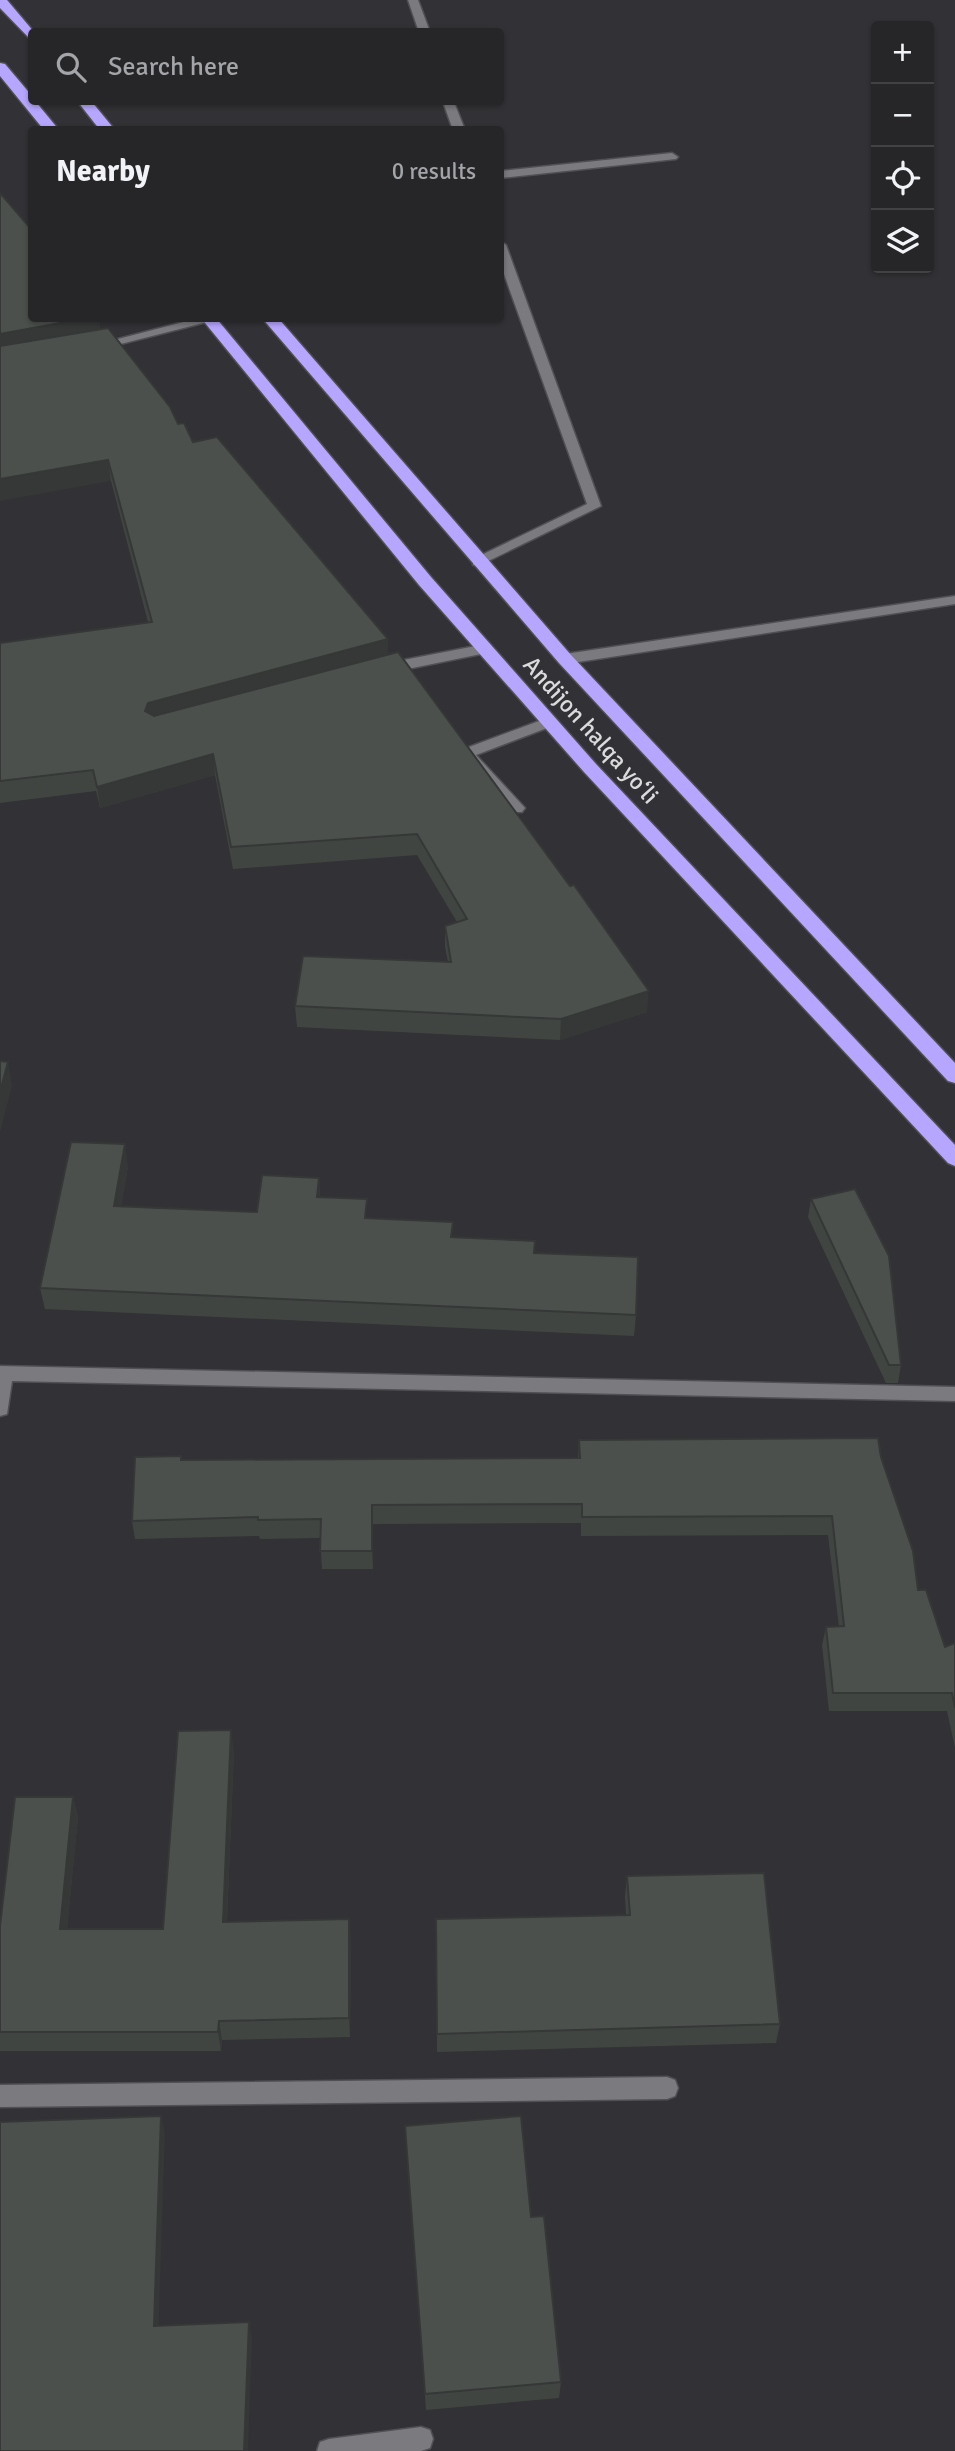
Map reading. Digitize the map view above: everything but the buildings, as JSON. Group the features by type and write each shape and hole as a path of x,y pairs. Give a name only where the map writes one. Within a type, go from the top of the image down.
{"highway":[{"path":"1,0 28,32"},
{"path":"0,67 28,101"},
{"path":"31,105 49,126"},
{"path":"87,105 105,126"},
{"name":"Andijon halqa yo‘li","path":"211,322 425,581 550,722 955,1158"},
{"name":"Andijon halqa yo‘li","path":"272,322 478,562 565,659 955,1076"}],"street":[{"path":"413,0 424,28"},
{"path":"450,105 458,126"},
{"path":"504,175 672,157"},
{"path":"478,562 594,506 504,256"},
{"path":"81,348 196,322"},
{"path":"565,659 955,600"},
{"path":"370,672 486,649"},
{"path":"517,808 466,753 550,722"},
{"path":"0,1409 2,1373 955,1394"},
{"path":"0,2096 667,2088"},
{"path":"329,2451 421,2439"}]}
